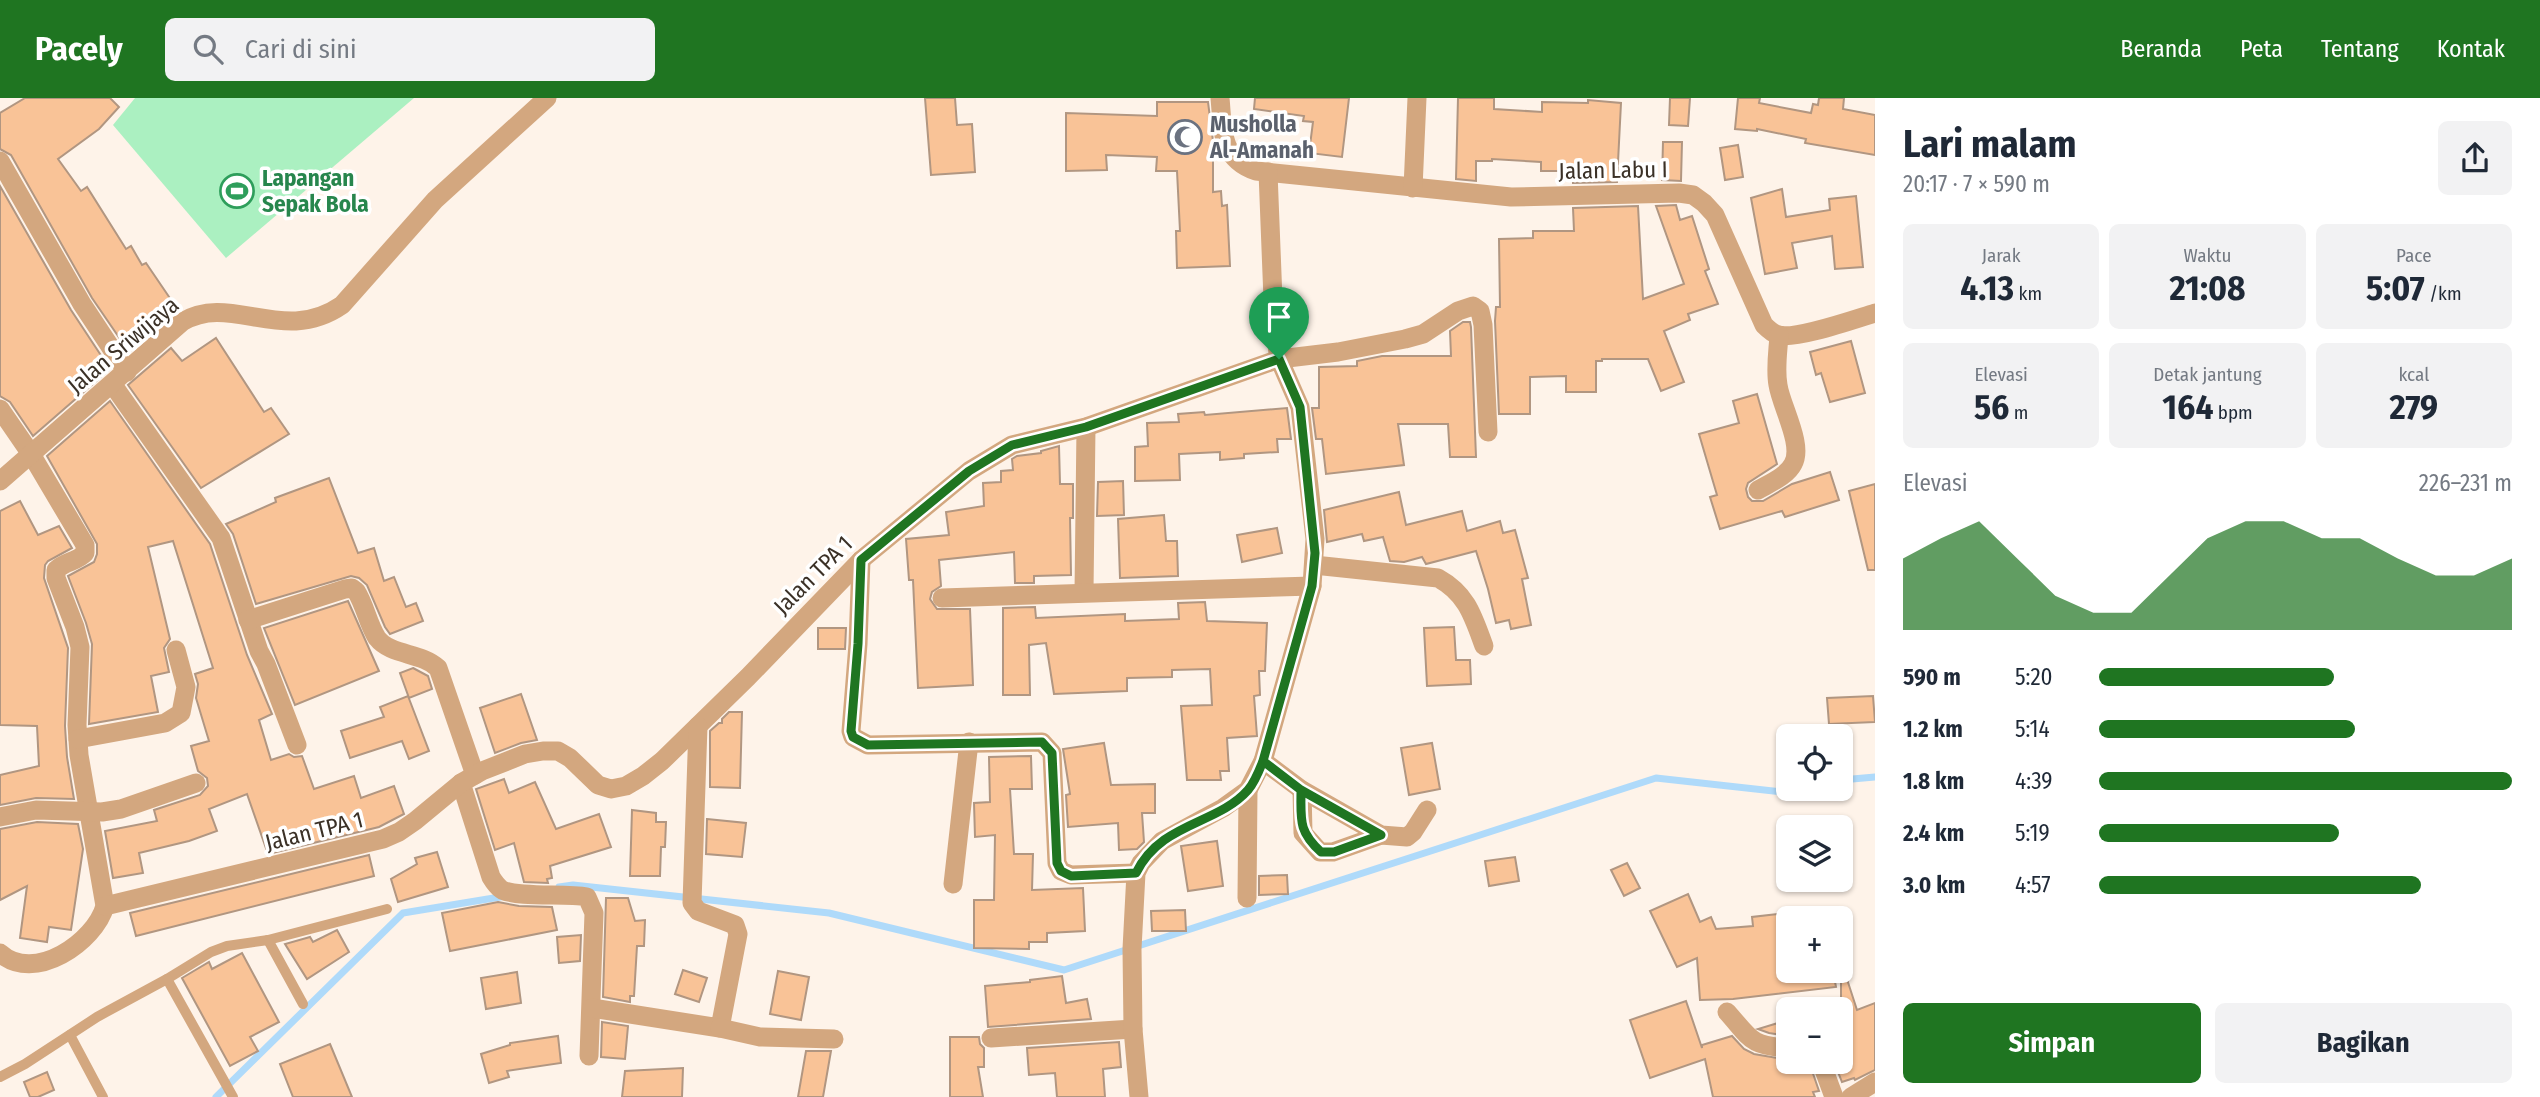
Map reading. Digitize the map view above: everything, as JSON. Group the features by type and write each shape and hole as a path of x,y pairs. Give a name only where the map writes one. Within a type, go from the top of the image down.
{"street":[{"name":"Jalan Sriwijaya","path":"0,481 182,322 195,314 213,312 281,322 313,320 342,305 435,200 547,98"},
{"name":"Jalan Labu I","path":"1220,98 1226,144 1233,158 1244,167 1268,172 1511,197 1693,195 1715,215 1764,325 1779,335"},
{"path":"1413,188 1418,98"},
{"path":"0,161 82,304 120,378 222,538 248,620 297,745"},
{"path":"1247,898 1248,790 1263,761 1312,586 1315,539 1300,407 1279,359 1274,325 1268,172"},
{"name":"Jalan TPA 1","path":"106,906 383,839 415,821 468,779 525,754 558,751 570,758 598,785 611,789 626,786 662,761 861,560 969,471 1012,445 1086,427 1279,359 1405,340 1423,334 1463,309 1477,307 1483,325 1488,432"},
{"path":"1758,490 1793,466 1796,456 1795,442 1777,384 1779,335 1833,326 1875,313"},
{"path":"0,409 31,454 85,545 85,553 56,570 56,578 80,647 78,739 88,812 106,906 102,917 89,935 57,956 30,963 7,959 0,953"},
{"path":"1084,592 1086,427"},
{"path":"861,560 851,731 853,737 868,745 1042,742 1052,753 1057,863 1061,871 1071,876 1136,873"},
{"path":"1314,565 1438,578 1461,595 1471,611 1484,646"},
{"path":"942,598 1312,586"},
{"path":"248,620 352,588 356,591 377,637 385,645 421,657 438,668 495,884 502,890 514,892 587,897 592,903 594,913 589,1056"},
{"path":"78,739 165,723 181,713 186,687 177,650"},
{"path":"698,726 692,903 698,911 736,925 738,934 720,1028"},
{"path":"953,884 969,742"},
{"path":"1263,761 1301,790 1381,835"},
{"path":"0,817 36,810 88,812 121,808 196,783"},
{"path":"1139,1097 1133,1029 1132,953 1136,873 1141,863 1162,841 1223,808 1248,790"},
{"path":"1301,790 1303,833 1321,852 1334,852 1381,835 1407,837 1427,810"},
{"path":"592,1008 760,1037 834,1039"},
{"path":"1727,1012 1757,1043 1764,1047 1776,1048"},
{"path":"991,1038 1133,1029"},
{"path":"1825,1074 1834,1097"},
{"path":"1851,1097 1875,1082"}],"lane":[{"path":"0,1077 211,952 387,909"},
{"path":"268,940 303,1004"},
{"path":"167,979 233,1097"},
{"path":"70,1035 103,1097"}],"green space":[{"name":"Lapangan Sepak Bola","path":"135,98 414,98 226,258 113,125"}],"building":[{"path":"25,98 110,98 119,107 99,129 58,159 81,191 87,187 126,249 131,246 142,265 146,263 178,310 129,352 92,298 11,155 0,149 0,113"},
{"path":"925,98 955,98 957,125 972,124 975,172 931,175"},
{"path":"1255,98 1349,98 1342,157 1309,153 1313,122 1303,121 1304,116 1254,109"},
{"path":"1458,98 1494,98 1494,109 1542,112 1542,102 1588,103 1588,100 1621,103 1617,182 1573,183 1573,171 1541,171 1541,162 1492,159 1476,161 1476,181 1456,179"},
{"path":"1670,98 1690,98 1688,126 1669,125"},
{"path":"1738,98 1760,98 1759,103 1811,113 1813,104 1818,105 1819,98 1844,98 1843,109 1875,115 1875,155 1805,143 1806,139 1757,129 1735,129"},
{"path":"1157,102 1208,102 1213,141 1213,192 1221,191 1222,206 1227,205 1230,266 1177,268 1176,231 1180,231 1177,171 1156,171 1157,157 1106,155 1107,170 1066,171 1066,113 1157,116"},
{"path":"1663,142 1682,142 1681,181 1662,180"},
{"path":"1738,145 1743,177 1725,180 1720,148"},
{"path":"0,186 71,310 110,369 33,436 10,402 0,396"},
{"path":"1782,189 1786,217 1830,210 1829,199 1856,196 1863,267 1835,269 1832,236 1792,243 1797,268 1765,274 1751,198"},
{"path":"1676,205 1680,220 1692,216 1709,269 1705,271 1718,304 1688,314 1690,320 1664,331 1684,382 1661,391 1648,359 1602,359 1596,361 1596,392 1566,392 1566,376 1530,377 1530,414 1499,414 1495,321 1496,307 1500,307 1499,239 1533,238 1533,231 1574,231 1573,208 1638,206 1643,299 1684,284 1656,206"},
{"path":"1463,322 1470,322 1471,327 1476,457 1450,457 1448,424 1398,424 1404,465 1326,474 1322,439 1316,439 1312,408 1319,408 1319,367 1357,366 1357,361 1382,356 1451,356 1450,331"},
{"path":"216,338 264,412 271,408 289,434 201,488 128,385 171,348 182,361"},
{"path":"1851,341 1865,393 1830,402 1821,373 1816,375 1810,352"},
{"path":"1757,394 1777,464 1748,483 1748,497 1752,501 1763,501 1792,484 1830,472 1839,500 1785,517 1782,511 1720,529 1710,497 1717,495 1699,434 1739,423 1733,401"},
{"path":"110,401 210,544 247,655 272,714 259,720 271,760 289,754 294,757 302,756 314,789 354,776 361,798 394,786 404,814 379,827 268,854 247,794 209,809 217,831 139,853 143,873 113,878 105,831 157,821 154,810 200,795 208,786 207,778 198,771 191,746 209,741 196,698 198,684 195,674 213,668 173,541 148,547 170,639 164,648 169,672 151,676 158,712 89,724 92,644 68,576 94,562 97,544 47,456"},
{"path":"1287,408 1291,439 1277,439 1278,452 1244,454 1244,458 1220,460 1220,452 1179,454 1180,480 1135,481 1135,447 1148,446 1147,423 1179,422 1178,414 1204,412 1205,415"},
{"path":"1059,446 1060,484 1073,484 1073,518 1070,518 1071,575 1034,576 1034,583 1015,583 1014,552 939,560 941,586 932,592 930,599 937,609 970,609 973,685 918,688 913,580 909,580 906,539 949,535 946,512 984,506 983,483 1001,482 1001,471 1013,470 1012,459"},
{"path":"329,478 358,553 374,548 384,581 394,577 406,607 416,603 423,621 390,634 367,585 359,578 351,576 256,604 233,534 226,524 276,502 275,498"},
{"path":"1123,481 1124,515 1097,516 1098,482"},
{"path":"1875,484 1875,570 1868,570 1849,491"},
{"path":"1399,492 1406,525 1462,511 1467,531 1500,521 1503,533 1515,530 1528,578 1522,579 1531,625 1511,629 1509,620 1496,623 1476,551 1426,564 1422,557 1404,562 1390,561 1383,537 1364,541 1362,534 1327,542 1324,510"},
{"path":"20,501 38,535 59,526 72,548 48,561 44,578 68,648 65,726 74,799 36,798 0,805 0,775 39,766 37,726 0,725 0,511"},
{"path":"1164,515 1166,541 1177,541 1178,576 1120,578 1118,519"},
{"path":"1277,528 1282,553 1242,562 1237,535"},
{"path":"348,601 379,671 295,705 264,628"},
{"path":"1205,602 1207,621 1267,623 1265,671 1259,671 1260,695 1254,696 1257,736 1227,738 1229,771 1220,771 1221,780 1187,780 1181,706 1212,705 1210,669 1172,670 1172,677 1127,678 1127,691 1054,694 1046,643 1029,645 1030,695 1003,695 1003,608 1035,607 1036,618 1125,614 1125,621 1179,619 1178,603"},
{"path":"1454,627 1456,660 1470,660 1471,684 1427,686 1424,628"},
{"path":"818,628 846,628 845,649 818,649"},
{"path":"413,668 428,676 432,689 409,698 400,673"},
{"path":"521,694 537,740 495,753 480,708"},
{"path":"408,696 429,751 409,759 402,741 350,758 341,731 384,717 380,707"},
{"path":"1873,696 1875,722 1829,724 1827,698"},
{"path":"729,712 742,712 740,788 710,787 710,731 722,723 722,719"},
{"path":"1104,743 1111,785 1155,784 1155,813 1142,813 1144,842 1137,849 1119,850 1118,823 1068,827 1066,795 1070,794 1063,749"},
{"path":"1432,743 1440,789 1409,795 1401,748"},
{"path":"1031,756 1032,789 1010,789 1014,854 1033,854 1032,890 1083,888 1085,931 1047,933 1047,942 1029,942 1029,949 974,948 974,900 994,900 995,835 975,837 974,803 990,802 989,757"},
{"path":"504,779 509,793 535,782 556,829 599,814 611,847 550,866 552,878 547,879 548,883 524,882 514,843 495,850 476,789"},
{"path":"632,810 656,813 656,822 666,822 665,847 661,847 660,876 630,876"},
{"path":"707,819 746,823 742,857 706,854"},
{"path":"37,822 78,824 83,849 71,930 49,927 47,942 20,938 27,886 0,900 0,829"},
{"path":"1217,841 1223,886 1188,891 1181,846"},
{"path":"437,852 448,887 398,902 391,879 417,864 415,858"},
{"path":"369,855 374,876 136,936 130,913"},
{"path":"1515,857 1519,881 1489,886 1485,861"},
{"path":"1627,863 1640,888 1624,896 1611,870"},
{"path":"1287,875 1288,894 1259,895 1259,876"},
{"path":"1688,894 1700,922 1711,917 1716,929 1753,926 1752,917 1776,914 1776,983 1835,983 1836,987 1733,999 1700,1000 1697,958 1677,967 1650,911"},
{"path":"606,898 628,898 635,921 645,920 644,946 637,946 634,996 630,996 630,1002 603,997"},
{"path":"498,902 552,907 557,930 450,951 442,913"},
{"path":"1185,910 1186,931 1152,931 1151,911"},
{"path":"337,930 349,952 307,979 285,944 310,937 313,942"},
{"path":"581,935 580,961 559,963 557,937"},
{"path":"242,953 279,1022 250,1037 258,1051 230,1066 182,978 209,962 212,969"},
{"path":"683,970 707,978 699,1002 675,994"},
{"path":"778,971 809,977 801,1020 770,1014"},
{"path":"517,972 521,1003 486,1009 481,978"},
{"path":"1062,976 1066,1003 1087,999 1091,1019 988,1027 985,986"},
{"path":"1841,983 1848,983 1853,997 1841,997"},
{"path":"1853,998 1857,1010 1875,1003 1875,1070 1855,1080 1854,1078 1842,1082 1839,1074 1853,1074"},
{"path":"1686,1001 1702,1048 1702,1045 1732,1036 1744,1049 1754,1054 1776,1058 1776,1074 1813,1074 1819,1091 1813,1092 1815,1097 1713,1097 1705,1059 1650,1078 1630,1020"},
{"path":"602,1022 628,1026 625,1059 601,1057"},
{"path":"1776,1024 1776,1034 1758,1029"},
{"path":"558,1036 561,1063 507,1071 509,1077 489,1083 481,1054 510,1043"},
{"path":"950,1037 979,1037 984,1048 984,1067 978,1067 983,1097 950,1097"},
{"path":"1119,1042 1121,1067 1103,1069 1105,1097 1057,1097 1055,1073 1029,1075 1027,1048"},
{"path":"330,1044 352,1097 293,1097 280,1064"},
{"path":"806,1051 831,1051 823,1097 798,1097"},
{"path":"683,1068 682,1097 622,1097 625,1071"},
{"path":"47,1072 54,1090 38,1097 30,1097 24,1082"}],"waterway":[{"path":"1853,779 1875,777"},
{"path":"559,887 573,885 829,913 1064,970 1656,778 1776,791"},
{"path":"216,1097 403,913 506,896"}],"place":[{"name":"Musholla Al-Amanah","path":"1185,137"},
{"name":"Lapangan Sepak Bola","path":"237,191"}],"route":[{"path":"1279,359 1086,427 1012,445 969,471 861,560 851,731 853,737 868,745 1042,742 1052,753 1057,863 1061,871 1071,876 1136,873 1141,863 1162,841 1223,808 1248,790 1263,761 1301,790 1381,835 1334,852 1321,852 1303,833 1301,790 1263,761 1312,586 1315,553 1300,407 1279,359"}]}
